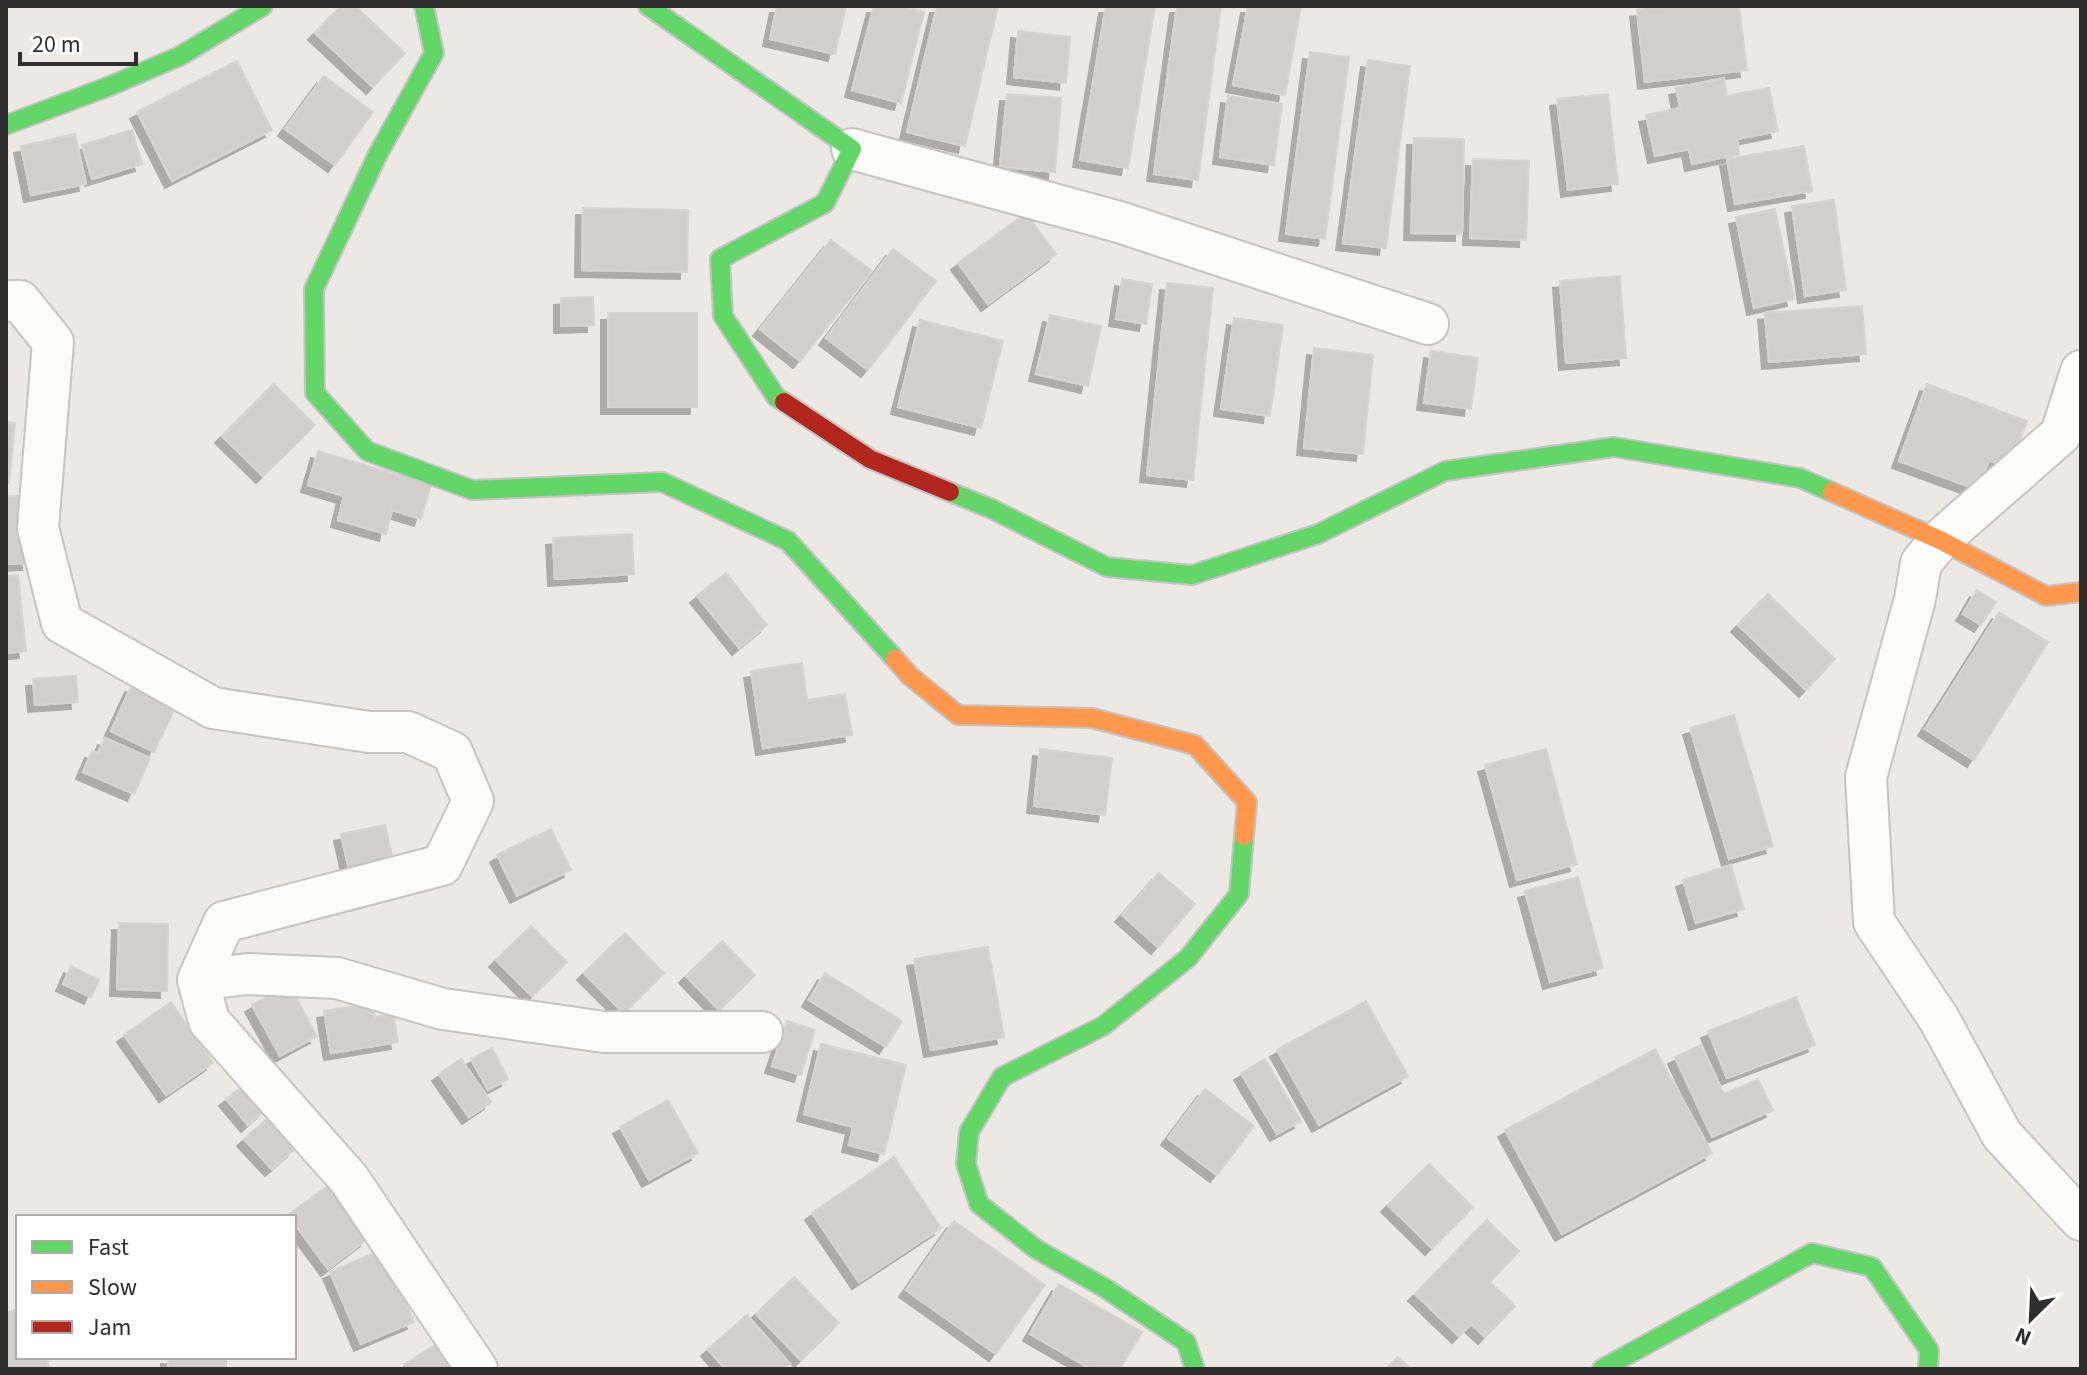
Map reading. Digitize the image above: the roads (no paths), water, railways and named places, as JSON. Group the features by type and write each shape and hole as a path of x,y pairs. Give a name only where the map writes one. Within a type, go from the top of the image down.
{"main road":[{"path":"6,125 180,56 263,6"},
{"path":"424,6 434,53 378,154 314,289 315,393 367,451 472,490 662,482 788,541 910,676 958,715 1092,718 1195,745 1247,802 1239,894 1188,958 1103,1026 1002,1077 969,1132 966,1164 979,1204 1036,1249 1105,1288 1186,1342 1195,1369"},
{"path":"648,6 852,149 825,203 720,259 723,316 776,397 870,459 992,509 1107,567 1192,575 1318,534 1445,471 1614,447 1800,478 1940,540 2046,596 2081,592"},
{"path":"1602,1369 1812,1253 1872,1267 1929,1350 1928,1369"}],"street":[{"path":"852,149 1119,222 1428,324"},
{"path":"6,301 20,301 53,342 38,528 62,623 213,708 369,732 408,732 452,752 473,801 442,865 224,922 198,980 209,1021 349,1179 477,1369"},
{"path":"2081,371 2061,434 1940,540 1921,563 1915,599 1866,777 1874,922 1939,1019 2002,1135 2081,1220"},
{"path":"198,980 248,974 337,978 443,1009 604,1032 762,1032"}]}
